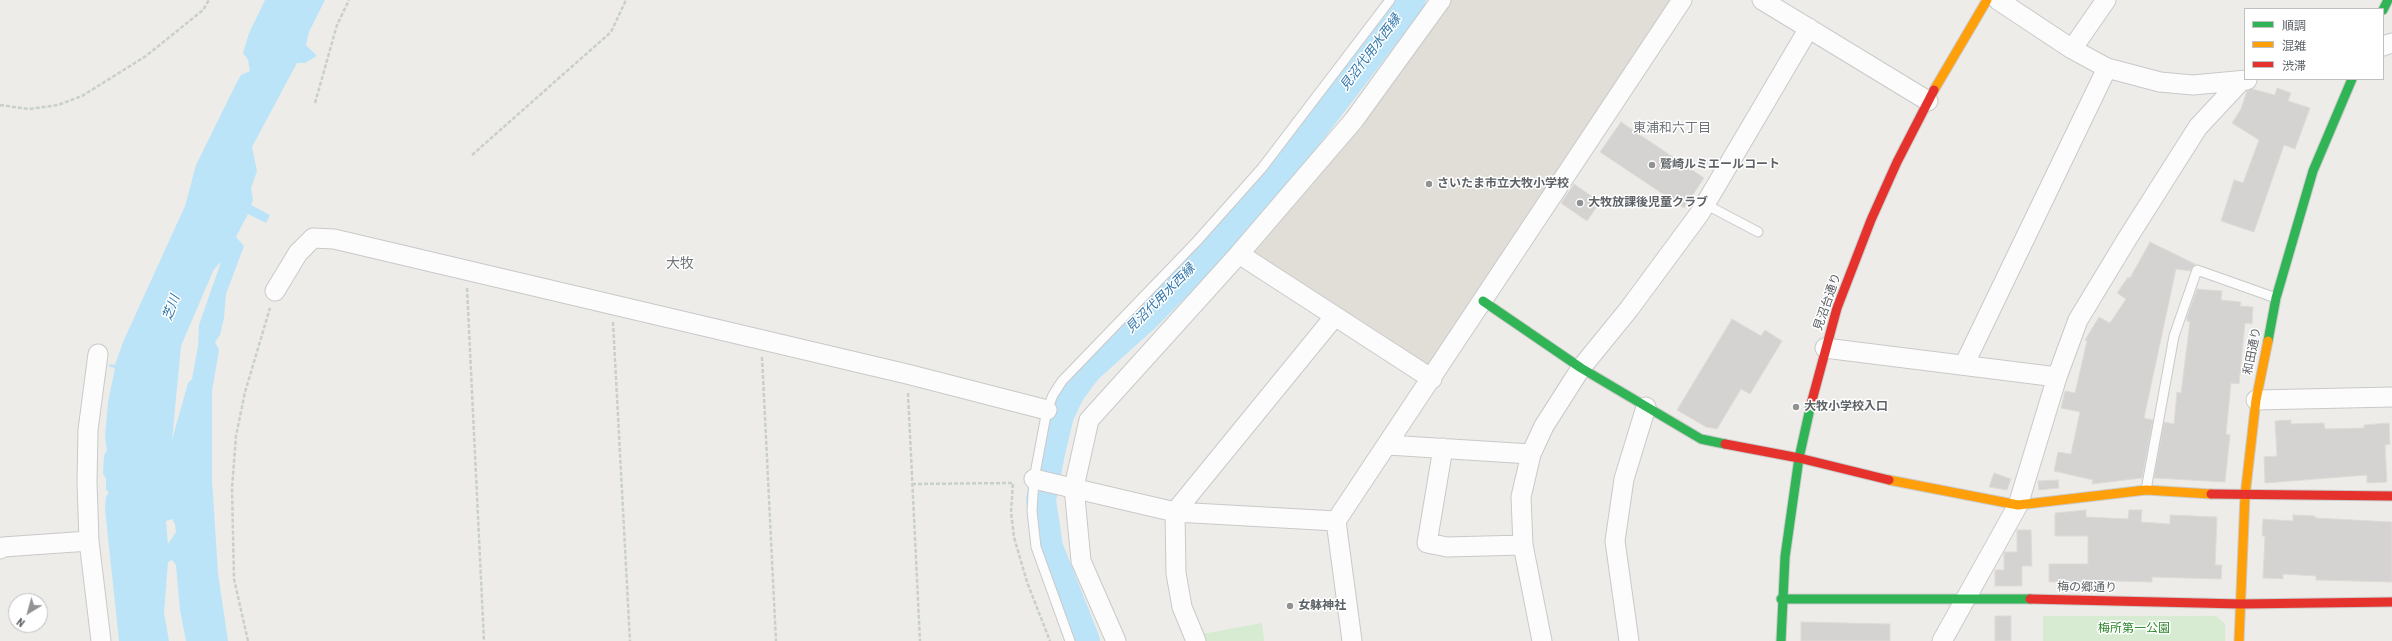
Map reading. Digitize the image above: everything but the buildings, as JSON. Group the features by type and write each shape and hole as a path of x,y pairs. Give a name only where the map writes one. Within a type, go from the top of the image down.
{"street":[{"path":"1116,641 1081,561 1074,487 1089,420 1239,254 1354,120 1441,0"},
{"path":"1352,641 1336,522 1682,0"},
{"path":"1762,0 1928,101"},
{"name":"見沼台通り","path":"1781,641 1782,598 1799,458 1825,348 1837,308 1871,220 1928,101 1987,0"},
{"path":"1998,0 2072,49 2107,68 2160,82 2193,85 2246,80"},
{"path":"2072,49 2106,0"},
{"path":"1542,641 1523,545 1521,497 1531,454 1544,426 1580,368 1634,302 1706,204 1809,28"},
{"path":"1964,365 2107,68"},
{"path":"1942,641 2018,505 2057,377 2078,320 2126,239 2198,128 2246,80"},
{"name":"和田通り","path":"2239,641 2245,496 2256,400 2276,298 2313,172 2352,80"},
{"path":"275,291 298,253 313,238 334,240 907,374 1047,410"},
{"path":"1239,254 1432,379"},
{"path":"1483,301 1580,368 1701,439 1799,458 1867,476 2018,505 2146,490 2245,496 2392,496"},
{"path":"1196,641 1182,607 1176,573 1175,512 1335,316"},
{"path":"1825,348 2057,377"},
{"path":"98,354 88,430 89,541 101,641"},
{"path":"2256,400 2392,397"},
{"path":"1629,641 1615,540 1624,479 1646,407"},
{"path":"1388,445 1531,454"},
{"path":"1443,448 1427,543 1448,547 1523,545"},
{"path":"1034,479 1074,487 1175,512 1336,522"},
{"path":"0,549 3,547 89,541"},
{"name":"梅の郷通り","path":"1782,598 1966,598 2241,604 2392,602"}],"lane":[{"path":"1070,641 1036,547 1032,511 1034,479 1047,410 1053,395 1062,381 1197,241 1262,168 1390,0"},
{"path":"1706,204 1758,232"},
{"path":"2146,490 2174,336 2197,270 2276,298"}],"path":[{"path":"0,105 29,109 58,105 82,96 146,56 202,10 209,0"},
{"path":"314,103 337,25 349,0"},
{"path":"472,156 611,32 626,0"},
{"path":"466,270 484,641"},
{"path":"248,641 234,579 232,538 236,436 245,392 275,291"},
{"path":"612,305 630,641"},
{"path":"761,340 776,641"},
{"path":"907,374 920,641"},
{"path":"912,484 1013,483 1011,512 1014,537 1027,582 1050,641"}],"shaded area":[{"name":"さいたま市立大牧小学校","path":"1451,0 1675,0 1431,366 1424,367 1254,253 1253,247 1361,122"}],"green space":[{"name":"梅所第一公園","path":"2043,616 2216,616 2225,624 2225,641 2043,641"},
{"path":"1262,623 1264,641 1205,641 1202,634"}],"water":[{"name":"芝川","path":"265,0 325,0 309,32 306,45 317,56 305,63 297,63 252,147 257,171 251,188 253,200 251,205 270,215 266,223 248,214 236,237 244,246 226,294 224,318 220,335 215,342 219,350 212,391 212,480 218,573 228,641 186,641 180,610 176,565 172,560 168,562 164,613 169,641 119,641 105,509 106,497 109,492 106,490 106,478 103,474 104,455 107,451 105,437 108,402 115,368 109,366 109,364 115,365 123,342 185,206 196,165 241,75 250,71 248,60 243,53 249,33","holes":["221,262 199,325 198,346 192,379 188,383 172,440 181,346 214,269","172,519 175,524 176,532 168,544 166,521"]}],"waterway":[{"name":"見沼代用水西縁","path":"1085,641 1048,547 1041,500 1059,415 1070,392 1087,369 1145,317 1209,253 1269,186 1411,0"}],"traffic: fast":[{"path":"2384,8 2388,0"},
{"path":"2268,341 2276,298 2313,171 2352,80"},
{"path":"1483,301 1581,368 1701,439 1725,444"},
{"path":"1781,641 1785,557 1799,458 1811,404"},
{"path":"1781,599 2030,599"}],"traffic: slow":[{"path":"1934,90 1987,0"},
{"path":"2239,641 2245,496 2256,400 2268,341"},
{"path":"1889,480 2018,505 2146,490 2211,494"}],"traffic: jam":[{"path":"1811,404 1837,308 1871,220 1897,162 1934,90"},
{"path":"1725,444 1799,458 1889,480"},
{"path":"2211,494 2392,496"},
{"path":"2030,599 2241,604 2392,602"}],"place":[{"name":"鷲崎ルミエールコート","path":"1652,165"},
{"name":"さいたま市立大牧小学校","path":"1429,184"},
{"name":"大牧放課後児童クラブ","path":"1580,203"},
{"name":"大牧小学校入口","path":"1796,407"},
{"name":"女躰神社","path":"1290,606"}],"district":[{"name":"東浦和六丁目","path":"1672,129"},
{"name":"大牧","path":"680,264"}]}
